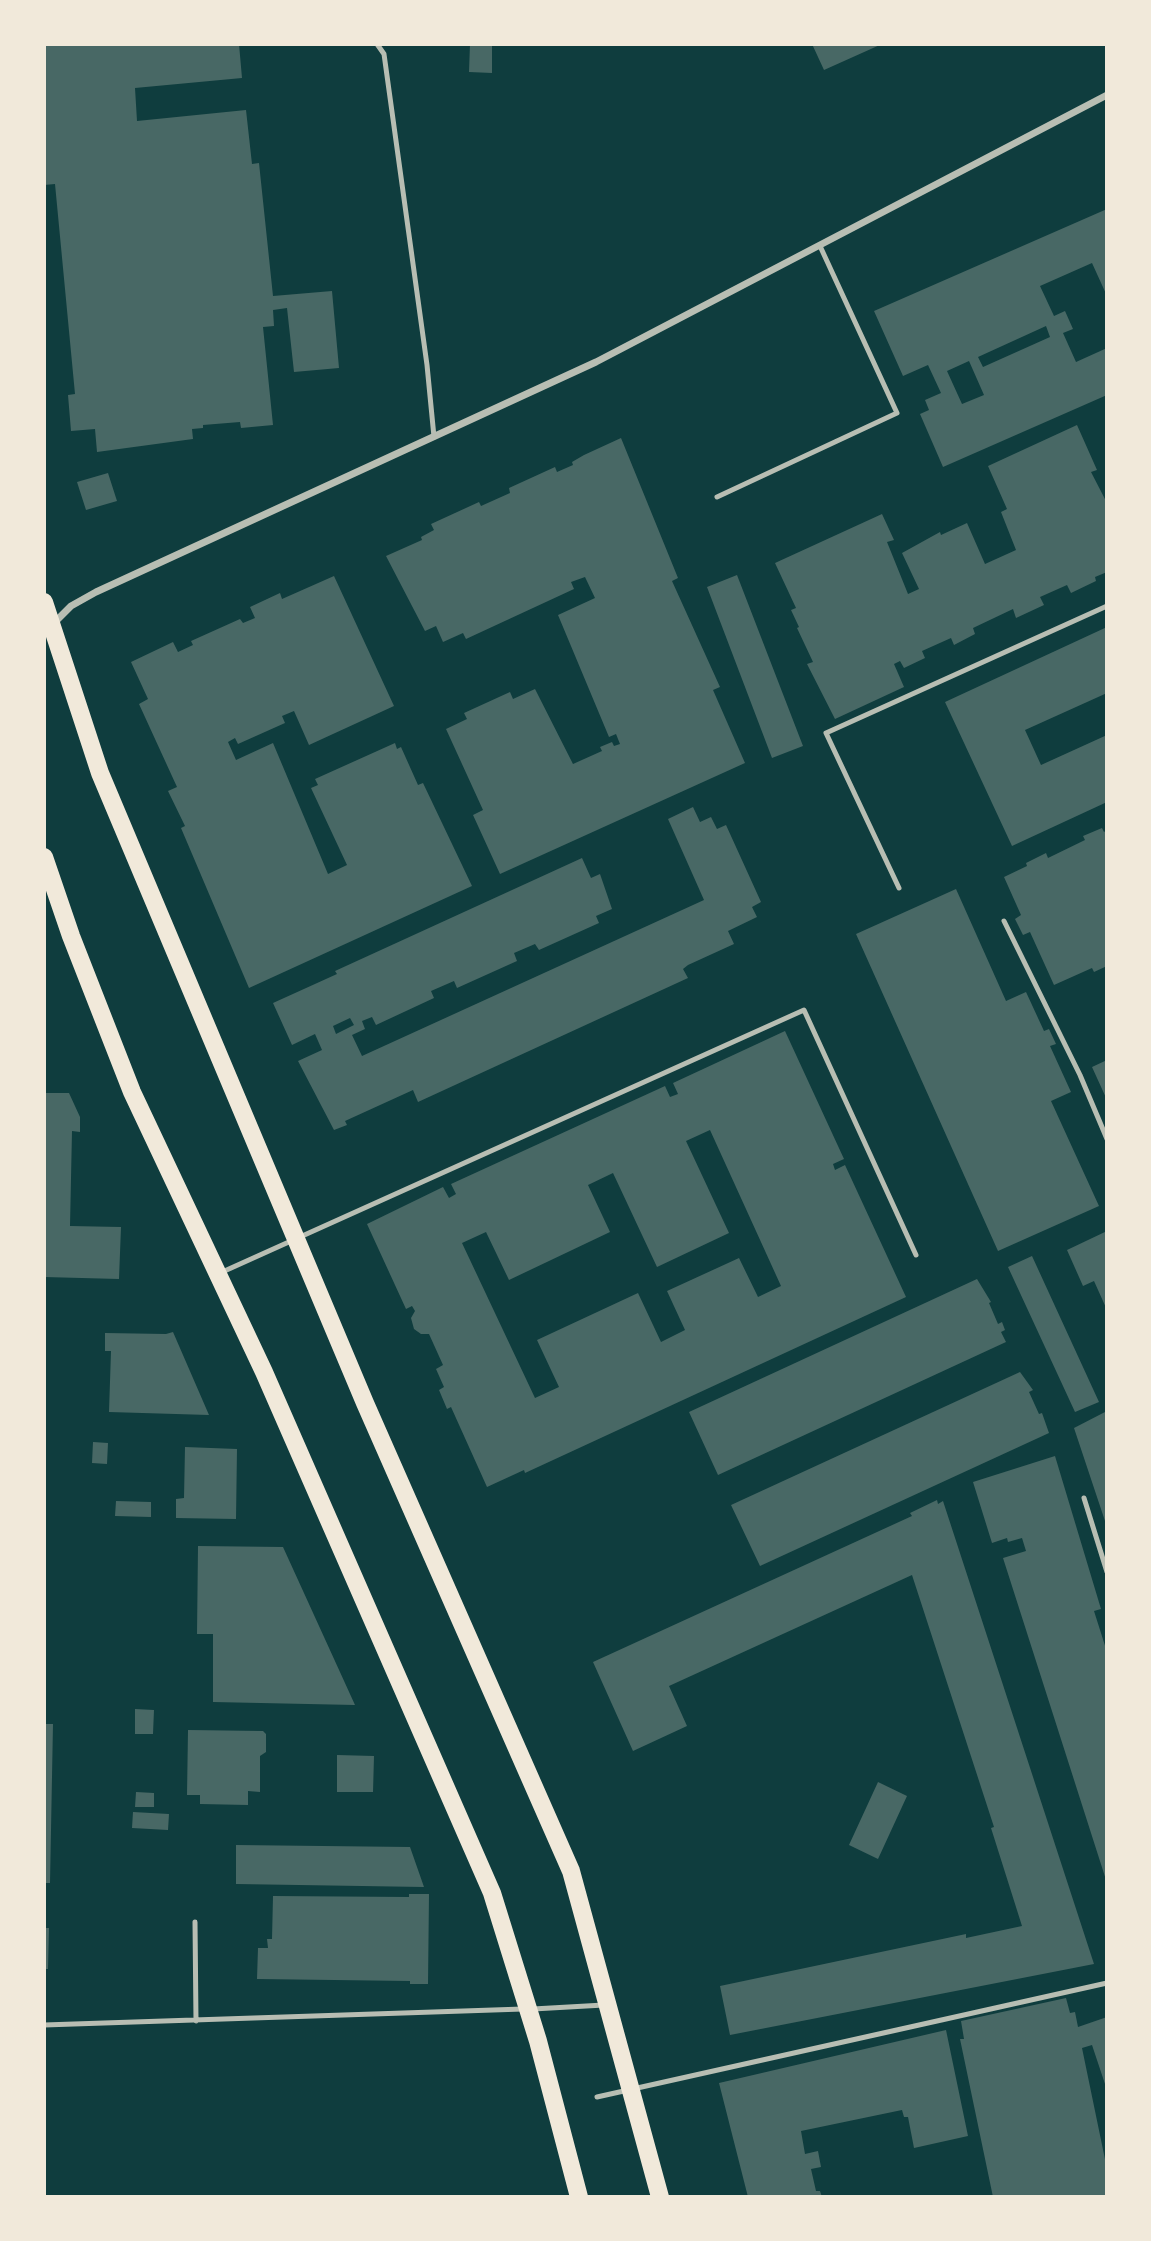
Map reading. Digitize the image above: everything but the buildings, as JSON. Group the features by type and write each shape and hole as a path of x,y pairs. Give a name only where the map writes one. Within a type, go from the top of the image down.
{"main road":[{"path":"44,603 48,629 100,773 295,1239 571,1871 660,2197"},
{"path":"44,857 132,1092 264,1372 492,1893 528,2009 579,2197"},
{"path":"44,903 62,910"}],"street":[{"path":"48,629 71,606 96,592 596,362 1107,95"}],"lane":[{"path":"377,44 384,54 427,365 434,437"},
{"path":"716,496 897,413 820,246"},
{"path":"899,888 826,733 1107,606"},
{"path":"1004,921 1080,1075 1107,1139"},
{"path":"218,1274 804,1010 916,1255"},
{"path":"1084,1498 1107,1572"},
{"path":"195,1922 196,2021"},
{"path":"597,2096 1107,1983"},
{"path":"44,2025 608,2005"}]}
